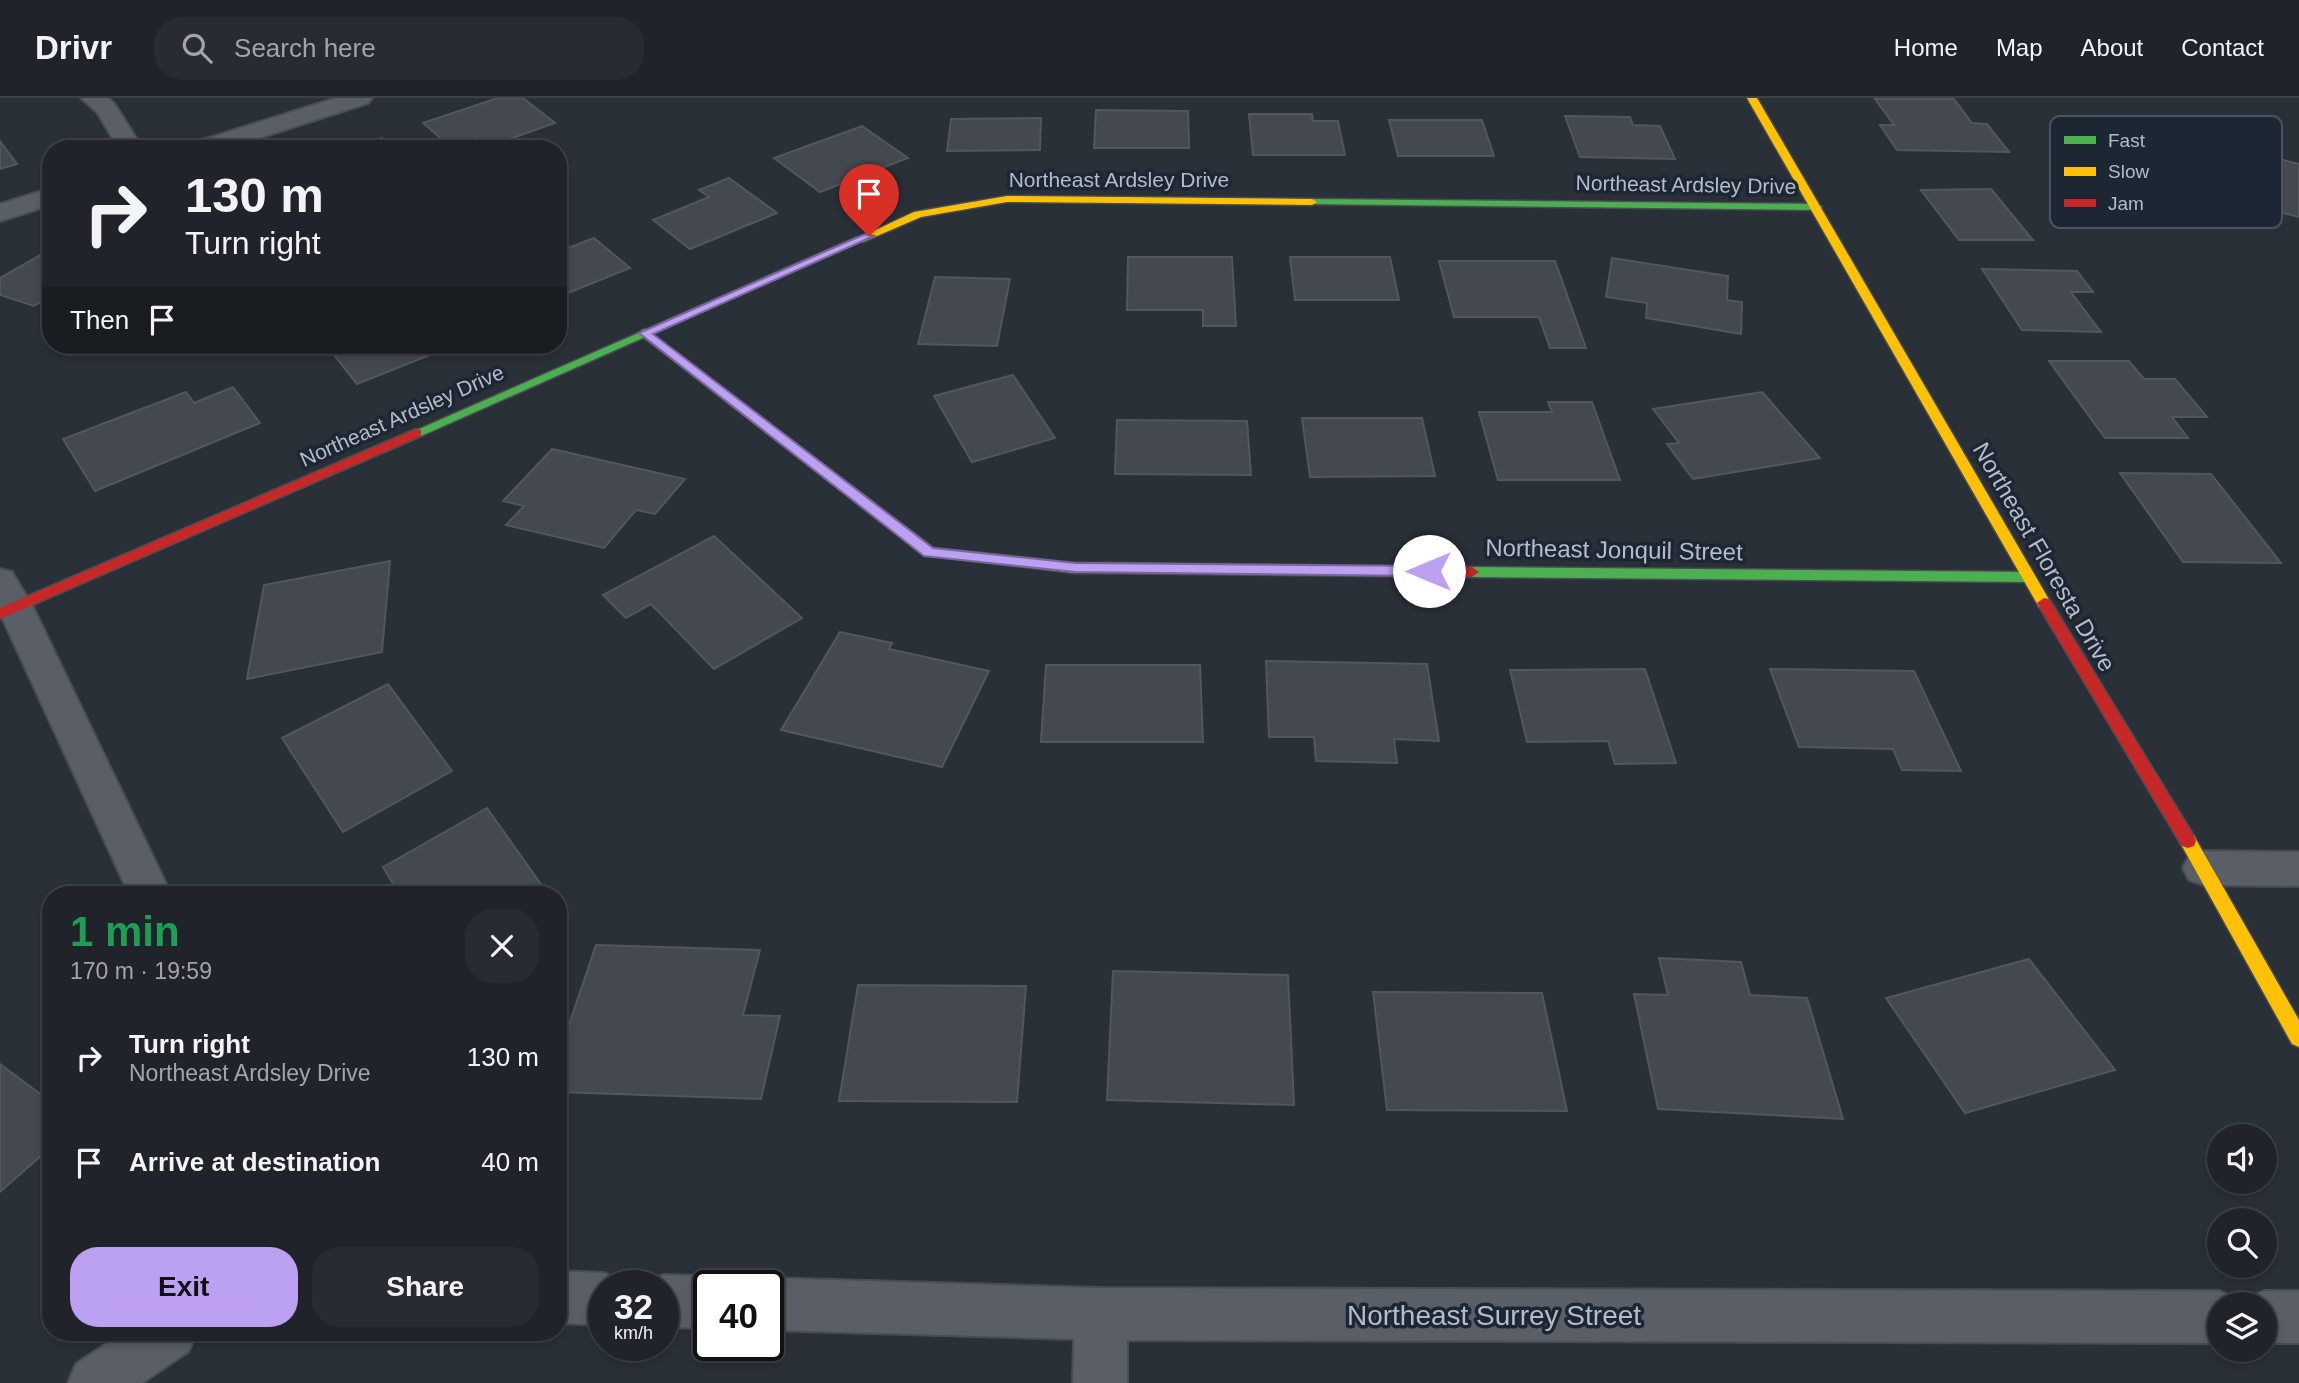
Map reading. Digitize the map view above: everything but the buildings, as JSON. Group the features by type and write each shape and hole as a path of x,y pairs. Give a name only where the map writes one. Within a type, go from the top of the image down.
{"street":[{"path":"93,98 106,108 126,140"},
{"path":"227,140 360,98"},
{"name":"Northeast Floresta Drive","path":"1752,98 1818,207 2028,578 2204,868 2299,1038"},
{"path":"0,213 42,199"},
{"name":"Northeast Ardsley Drive","path":"5,601 645,333 918,214 1007,199 1818,207"},
{"name":"Northeast Jonquil Street","path":"645,333 929,552 1075,568 2028,578"},
{"path":"5,601 146,886"},
{"path":"2204,868 2299,869"},
{"path":"567,1297 588,1298"},
{"name":"Northeast Surrey Street","path":"784,1304 1101,1314 2207,1317"},
{"path":"1100,1383 1101,1314"},
{"path":"2277,1317 2299,1317"},
{"path":"96,1383 157,1341"}],"traffic: fast":[{"path":"1312,202 1817,207"},
{"path":"416,433 859,240"},
{"path":"1472,572 2028,577"}],"traffic: slow":[{"path":"1752,98 2044,603"},
{"path":"859,240 918,214 1007,199 1312,202"},
{"path":"645,333 929,552 1075,568 1107,568"},
{"path":"2188,841 2299,1038"}],"traffic: jam":[{"path":"0,614 416,433"},
{"path":"1107,568 1472,572"},
{"path":"2044,603 2188,841"}],"route":[{"path":"869,236 645,333 929,552 1075,568 1429,571"}]}
